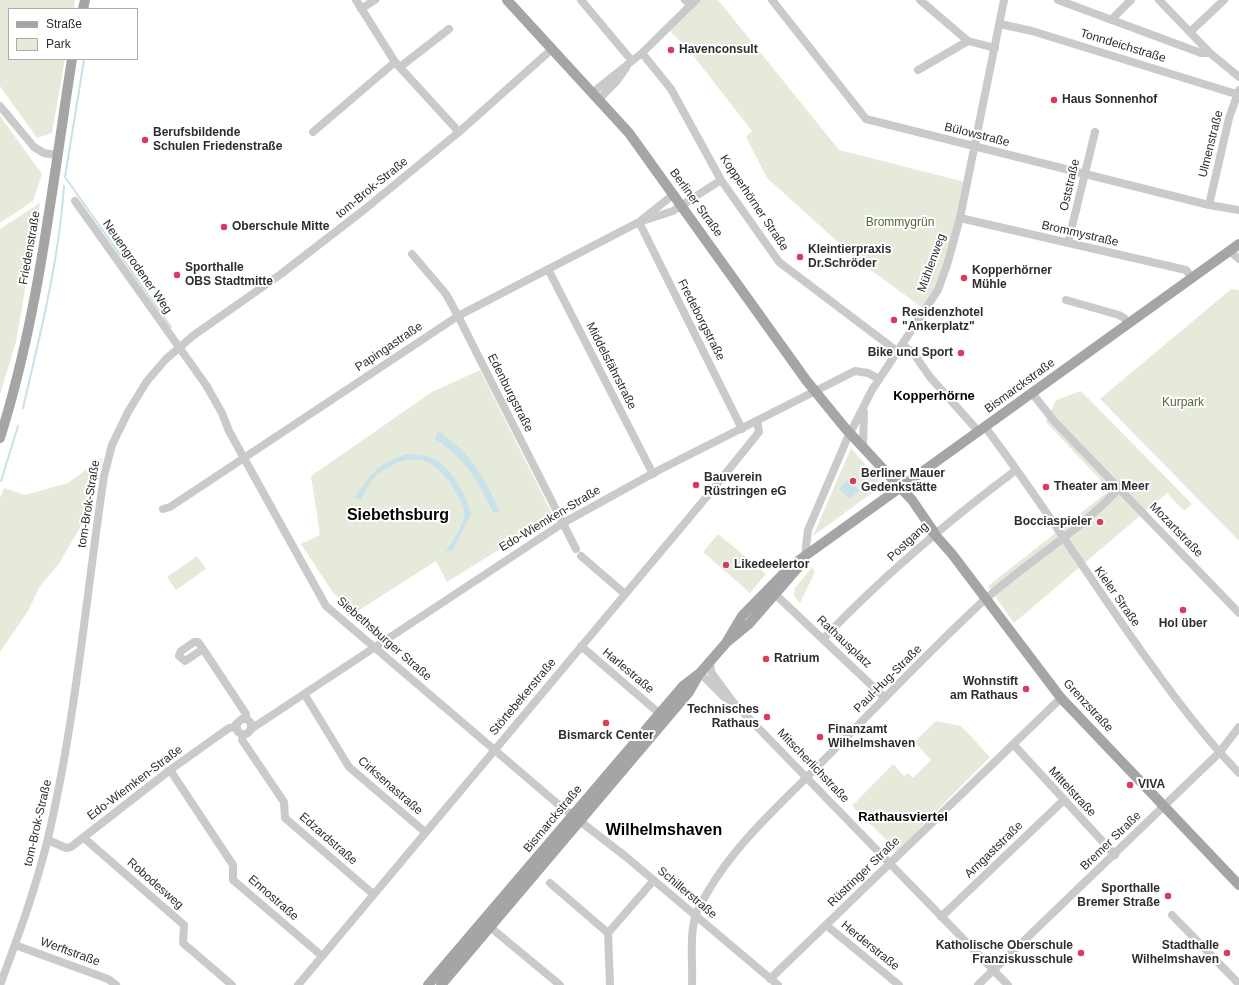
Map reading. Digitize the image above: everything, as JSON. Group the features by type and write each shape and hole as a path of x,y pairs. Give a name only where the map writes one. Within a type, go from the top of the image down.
{"main road":[{"name":"Berliner Straße","path":"507,0 629,133 816,392 863,448"},
{"name":"Friedenstraße","path":"0,438 20,367 40,274 56,155 72,60"},
{"name":"Bismarckstraße","path":"428,985 689,692 700,673 710,661 726,643 748,624 775,594 780,581 806,555 1239,244"},
{"name":"Grenzstraße","path":"863,448 900,488 907,504 920,520 934,532 1061,698 1239,885"},
{"name":"Bismarckstraße","path":"726,643 742,616 761,596 780,581 815,548"},
{"name":"Bismarckstraße","path":"443,984 683,686 700,673"}],"street":[{"path":"356,0 398,64 459,132"},
{"path":"361,9 375,0"},
{"path":"581,0 632,61"},
{"name":"Bülowstraße","path":"772,0 866,120 1229,210 1239,210"},
{"path":"920,0 968,41 994,48"},
{"name":"Mühlenweg","path":"806,555 808,530 850,434 879,379 901,348 938,290 960,218 1004,0"},
{"path":"1058,0 1201,53 1210,53"},
{"path":"1111,20 1131,0"},
{"path":"1159,0 1210,53 1239,77"},
{"path":"1190,32 1224,0"},
{"path":"595,97 642,53 690,2"},
{"name":"Tonndeichstraße","path":"1000,24 1042,34 1238,93"},
{"path":"312,132 398,64 449,29"},
{"path":"918,70 968,41"},
{"name":"tom-Brok-Straße","path":"0,985 15,945 48,840 67,745 99,506 108,459 119,428 137,397 156,370 179,347 311,252 459,132 552,49"},
{"name":"Kopperhörner Straße","path":"642,53 671,89 721,180 779,262 901,348 914,354 930,377 982,430"},
{"name":"Ulmenstraße","path":"1209,205 1238,93"},
{"path":"0,106 34,147 44,153 56,155"},
{"name":"Oststraße","path":"1068,243 1095,132"},
{"name":"Papingastraße","path":"163,509 170,507 458,316 639,222 672,211 721,180"},
{"name":"Papingastraße","path":"639,222 674,194"},
{"name":"Neuengrodener Weg","path":"75,201 179,347"},
{"name":"Bülowstraße","path":"1229,210 1239,216"},
{"name":"Brommystraße","path":"960,218 1186,270 1192,278"},
{"name":"Fredeborgstraße","path":"639,222 742,429"},
{"path":"1230,251 1239,259"},
{"name":"Edenburgstraße","path":"412,254 446,294 576,549"},
{"name":"Middelsfährstraße","path":"548,269 653,474"},
{"path":"1066,300 1119,315 1129,324"},
{"name":"Siebethsburger Straße","path":"179,347 206,385 244,458 326,606 577,818"},
{"name":"Edo-Wiemken-Straße","path":"243,734 248,733 251,729 305,695 563,523 653,474 855,371 868,373 879,379"},
{"name":"Mozartstraße","path":"1032,393 1054,421 1120,486 1239,613"},
{"path":"863,448 864,408"},
{"name":"Störtebekerstraße","path":"298,985 494,749 710,494 759,432 757,421"},
{"name":"Kieler Straße","path":"982,430 1016,470 1169,690 1219,753 1239,773"},
{"name":"Postgang","path":"823,639 845,616 934,532 1016,470"},
{"name":"Paul-Hug-Straße","path":"692,985 694,925 696,916 714,881 735,852 885,698 986,599 1021,570 1064,538 1108,500 1120,486"},
{"path":"581,556 625,594"},
{"path":"780,581 786,605"},
{"path":"761,596 772,593 775,594"},
{"name":"Rathausplatz","path":"775,594 885,698"},
{"name":"Harlestraße","path":"581,646 660,714"},
{"path":"203,649 246,714 245,718 250,721 251,729"},
{"name":"Mitscherlichstraße","path":"710,661 711,672 734,702 1008,985"},
{"name":"Mitscherlichstraße","path":"700,673 724,697 734,702"},
{"name":"Cirksenastraße","path":"305,695 349,767 425,832"},
{"name":"Rüstringer Straße","path":"770,978 1061,698"},
{"name":"Edo-Wiemken-Straße","path":"48,840 69,848 84,838 170,770 229,728 236,727 237,722 245,718"},
{"path":"236,727 238,732 243,734"},
{"name":"Bremer Straße","path":"978,985 1219,753 1239,727"},
{"name":"Edzardstraße","path":"243,734 242,740 284,802 285,818 373,894"},
{"name":"Mittelstraße","path":"1013,744 1114,855"},
{"name":"Ennostraße","path":"170,770 233,865 233,880 322,956"},
{"name":"Arngaststraße","path":"942,917 1064,800"},
{"name":"Schillerstraße","path":"577,818 654,880 778,985"},
{"name":"Robodesweg","path":"84,838 184,925 183,943 232,985"},
{"path":"610,985 608,933 654,880"},
{"path":"550,883 608,933"},
{"path":"1172,916 1239,984"},
{"name":"Herderstraße","path":"826,925 899,985"},
{"path":"490,927 560,985"},
{"name":"Werftstraße","path":"15,945 108,979 116,985"}],"green space":[{"path":"0,0 75,0 74,8 8,8 8,60 65,60 52,133 37,138 0,86"},
{"name":"Brommygrün","path":"699,0 718,0 839,150 965,182 945,263 924,309 861,263 767,178 746,137 752,131 688,49 670,31"},
{"path":"0,116 42,174 33,201 0,223"},
{"path":"40,203 16,342 0,394 0,229"},
{"name":"Kurpark","path":"1231,289 1239,290 1239,541 1100,399"},
{"path":"480,370 553,516 447,582 436,561 356,612 334,594 301,544 320,535 311,476 432,392"},
{"path":"1081,391 1192,504 1184,511 1167,493 1014,623 988,586 1110,490 1046,422 1056,400"},
{"path":"851,448 878,479 876,490 813,536"},
{"path":"103,457 89,512 58,565 40,586 28,611 0,652 0,498 4,488 25,495 68,483"},
{"path":"718,534 766,574 750,593 703,552"},
{"path":"197,556 206,569 176,590 167,577"},
{"path":"812,567 815,572 800,603 794,596 795,588"},
{"path":"936,721 961,726 990,757 897,851 852,806 893,764 904,776 908,773 913,778 931,760 914,742"}],"water":[{"path":"438,431 460,448 475,466 488,487 500,512 493,512 476,480 463,462 435,439"},
{"path":"408,454 430,457 442,464 463,492 471,514 452,551 446,552 461,526 464,517 464,510 461,500 451,484 437,468 426,461 407,460 398,462 380,472 373,479 361,500 355,497 371,475 383,465 390,460"},
{"path":"847,480 859,490 850,499 839,489"}],"waterway":[{"path":"84,60 65,177 171,327"},
{"path":"23,408 53,270 62,214 64,186"},
{"path":"1,481 18,426"}],"place":[{"name":"Havenconsult","path":"671,50"},
{"name":"Haus Sonnenhof","path":"1054,100"},
{"name":"Berufsbildende Schulen Friedenstraße","path":"145,140"},
{"name":"Oberschule Mitte","path":"224,227"},
{"name":"Kleintierpraxis Dr.Schröder","path":"800,257"},
{"name":"Sporthalle OBS Stadtmitte","path":"177,275"},
{"name":"Kopperhörner Mühle","path":"964,278"},
{"name":"Residenzhotel \"Ankerplatz\"","path":"894,320"},
{"name":"Bike und Sport","path":"961,353"},
{"name":"Berliner Mauer Gedenkstätte","path":"853,481"},
{"name":"Bauverein Rüstringen eG","path":"696,485"},
{"name":"Theater am Meer","path":"1046,487"},
{"name":"Bocciaspieler","path":"1100,522"},
{"name":"Likedeelertor","path":"726,565"},
{"name":"Hol über","path":"1183,610"},
{"name":"Ratrium","path":"766,659"},
{"name":"Wohnstift am Rathaus","path":"1026,689"},
{"name":"Technisches Rathaus","path":"767,717"},
{"name":"Bismarck Center","path":"606,723"},
{"name":"Finanzamt Wilhelmshaven","path":"820,737"},
{"name":"VIVA","path":"1130,785"},
{"name":"Sporthalle Bremer Straße","path":"1168,896"},
{"name":"Katholische Oberschule Franziskusschule","path":"1081,953"},
{"name":"Stadthalle Wilhelmshaven","path":"1227,953"}],"district":[{"name":"Kopperhörne","path":"934,396"},
{"name":"Siebethsburg","path":"398,516"},
{"name":"Rathausviertel","path":"903,817"},
{"name":"Wilhelmshaven","path":"664,831"}]}
